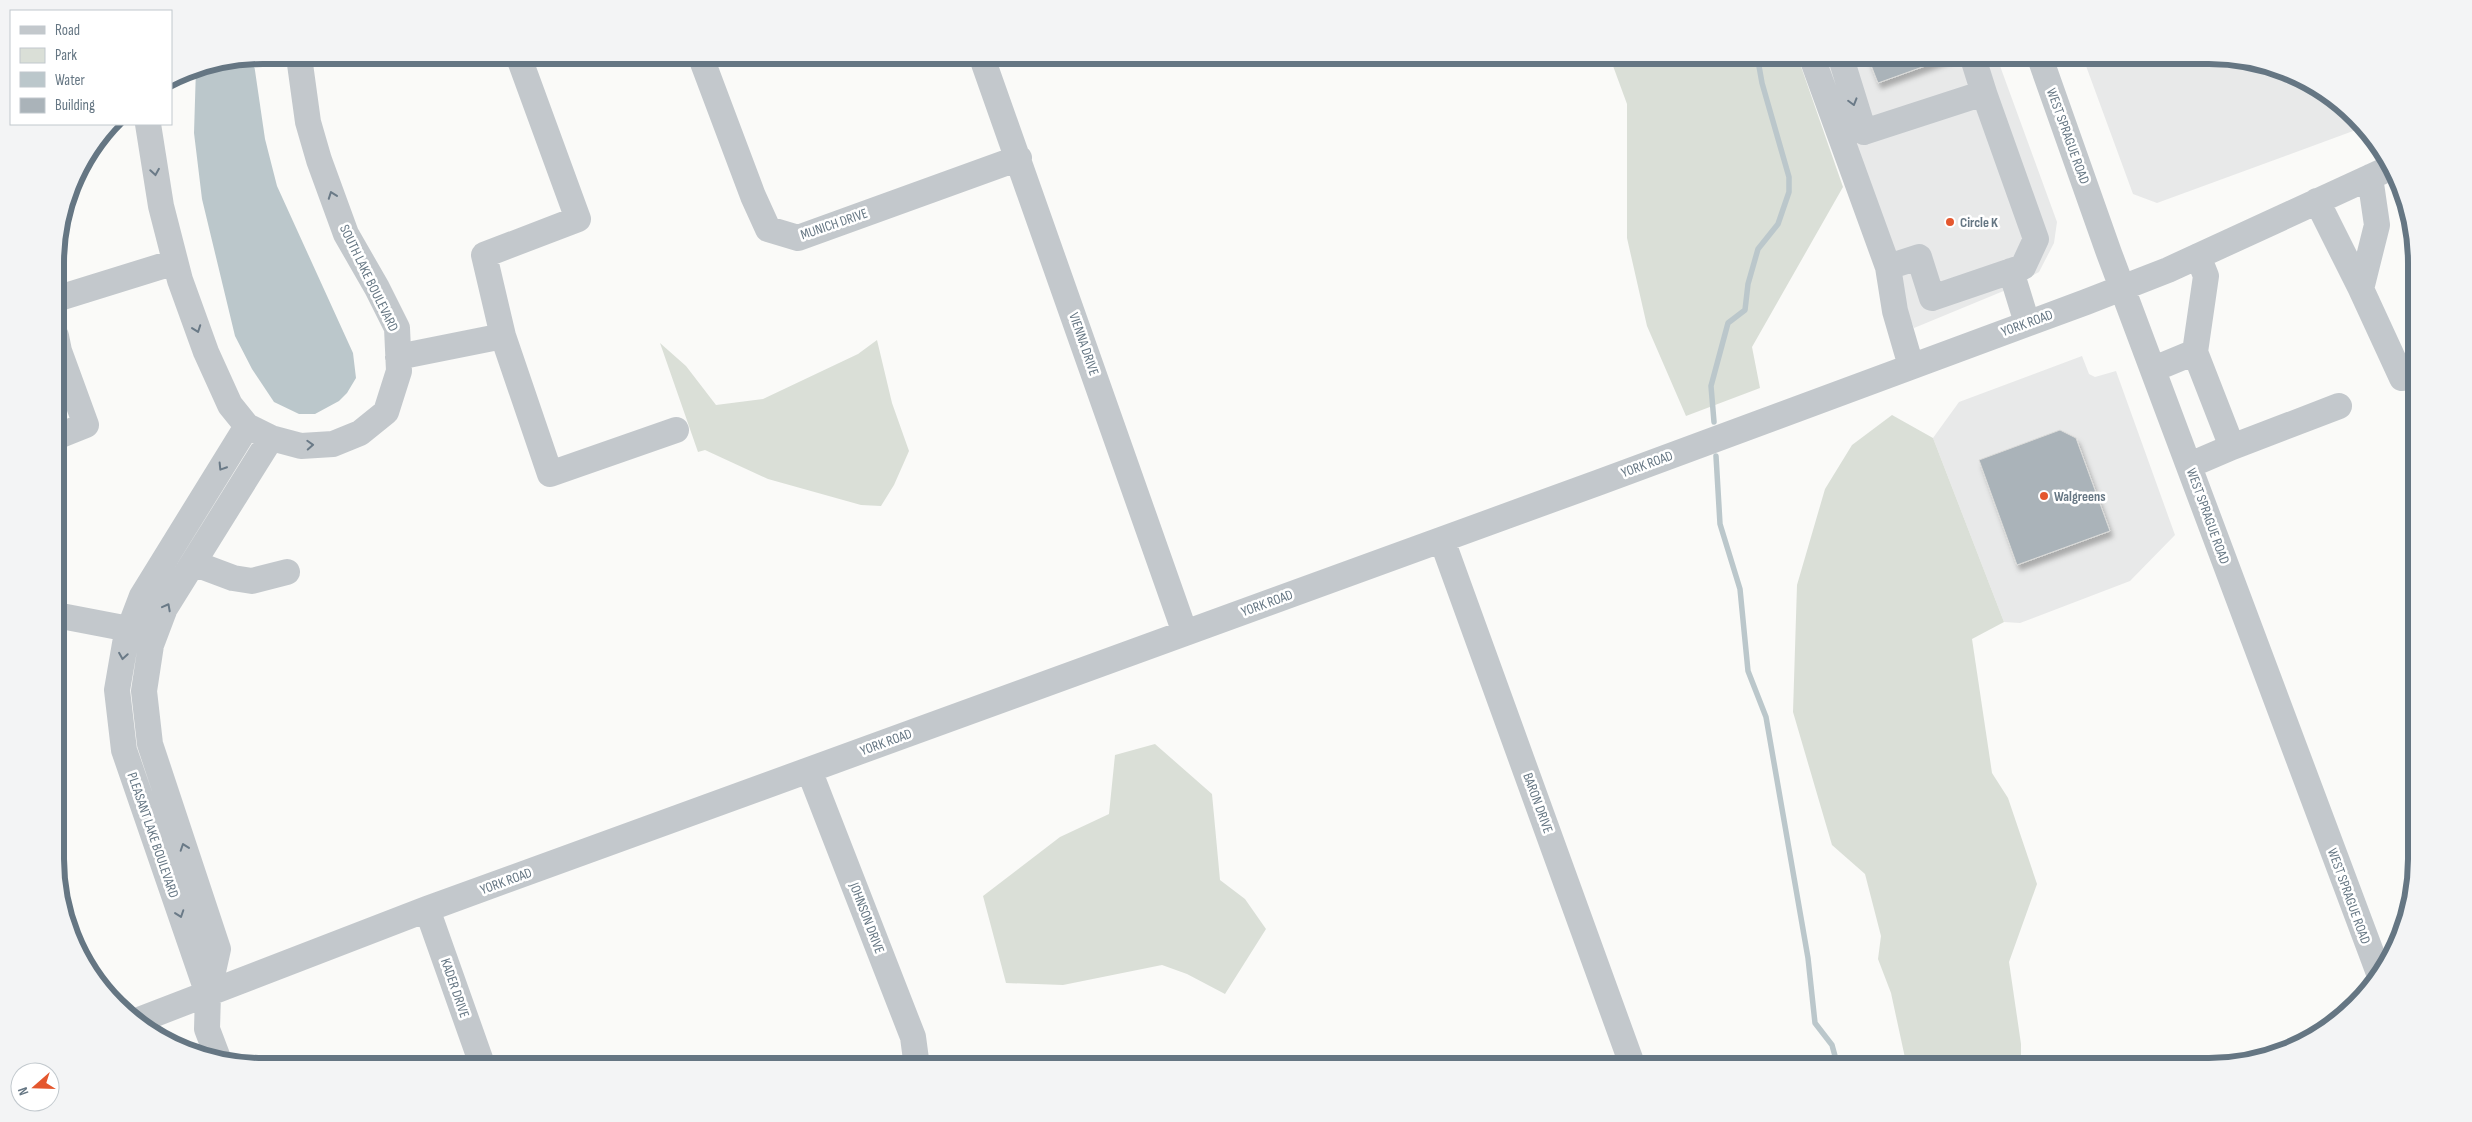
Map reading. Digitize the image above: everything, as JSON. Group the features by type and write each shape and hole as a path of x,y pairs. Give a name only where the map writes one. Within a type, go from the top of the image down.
{"street":[{"name":"SOUTH LAKE BOULEVARD","path":"248,426 271,438 302,446 333,444 360,433 386,412 399,371 397,328 346,234 319,160 308,122 300,64"},
{"path":"521,64 578,219 484,255 503,336 550,474 676,430"},
{"name":"MUNICH DRIVE","path":"703,64 753,196 768,229 798,238 1019,158"},
{"name":"VIENNA DRIVE","path":"984,64 1185,633"},
{"path":"1816,64 1853,136"},
{"path":"1841,64 1853,136 1888,267 1895,311 1911,366"},
{"path":"1888,267 1919,257 1932,298 2023,267 2036,239 1975,64"},
{"name":"WEST SPRAGUE ROAD","path":"2042,64 2122,286 2377,967"},
{"path":"1853,136 1984,93"},
{"path":"148,125 161,206 175,262 206,352 230,405 248,426"},
{"path":"2361,289 2377,225 2381,172"},
{"name":"YORK ROAD","path":"144,1018 427,909 1442,540 2168,270 2381,172"},
{"path":"2317,201 2361,289 2402,378"},
{"path":"2198,256 2206,276 2195,352 2232,448"},
{"path":"64,297 175,262"},
{"path":"2010,271 2027,323"},
{"path":"398,357 503,336"},
{"path":"2154,369 2195,352"},
{"path":"64,377 86,425 64,435"},
{"path":"2190,465 2339,406"},
{"name":"PLEASANT LAKE BOULEVARD","path":"208,994 124,750 117,690 129,628 142,596 248,426"},
{"name":"PLEASANT LAKE BOULEVARD","path":"208,994 218,949 150,744 144,690 151,645 165,608 271,438"},
{"name":"BARON DRIVE","path":"1442,540 1631,1058"},
{"path":"193,563 233,578 252,581 287,572"},
{"path":"64,616 129,628"},
{"name":"JOHNSON DRIVE","path":"809,770 914,1037 916,1058"},
{"name":"KADER DRIVE","path":"427,909 480,1058"},
{"path":"208,994 208,1030 216,1052"}],"shaded area":[{"path":"1808,64 1999,64 2057,222 2054,243 2039,272 2006,290 1914,328"},
{"path":"2085,64 2222,64 2261,71 2273,74 2309,90 2340,113 2357,130 2157,203 2133,194"},
{"path":"2082,356 2089,374 2095,377 2116,371 2175,535 2130,581 2020,623 2004,622 1933,438 1959,402"}],"green space":[{"path":"1612,64 1800,64 1843,187 1752,347 1760,388 1686,416 1647,326 1627,238 1627,104"},
{"path":"877,340 892,403 909,451 894,485 881,506 861,505 768,479 705,450 698,452 660,343 686,366 716,405 763,399 858,354"},
{"path":"1892,415 1933,438 2004,622 1972,639 1992,773 2008,798 2037,884 2009,962 2021,1044 2021,1058 1905,1058 1891,993 1878,959 1881,936 1865,874 1832,845 1793,712 1797,585 1825,489 1852,445"},
{"path":"1155,744 1212,794 1220,880 1245,899 1266,929 1225,994 1187,974 1162,965 1063,985 1006,983 983,896 1060,837 1109,814 1115,755"}],"water":[{"path":"254,64 265,139 277,186 353,353 356,378 347,393 339,401 315,414 299,414 274,402 252,369 235,336 202,199 194,133 196,75 237,65"}],"building":[{"path":"1871,64 1931,64 1878,83"},
{"name":"Walgreens","path":"2060,430 2076,438 2110,531 2017,565 1979,460"}],"waterway":[{"path":"1714,422 1711,386 1728,323 1745,310 1748,284 1758,249 1778,224 1789,192 1789,177 1762,83 1759,64"},
{"path":"1716,456 1720,524 1740,589 1748,671 1766,717 1808,958 1815,1023 1832,1045 1836,1058"}],"place":[{"name":"Circle K","path":"1950,222"},
{"name":"Walgreens","path":"2044,496"}]}
